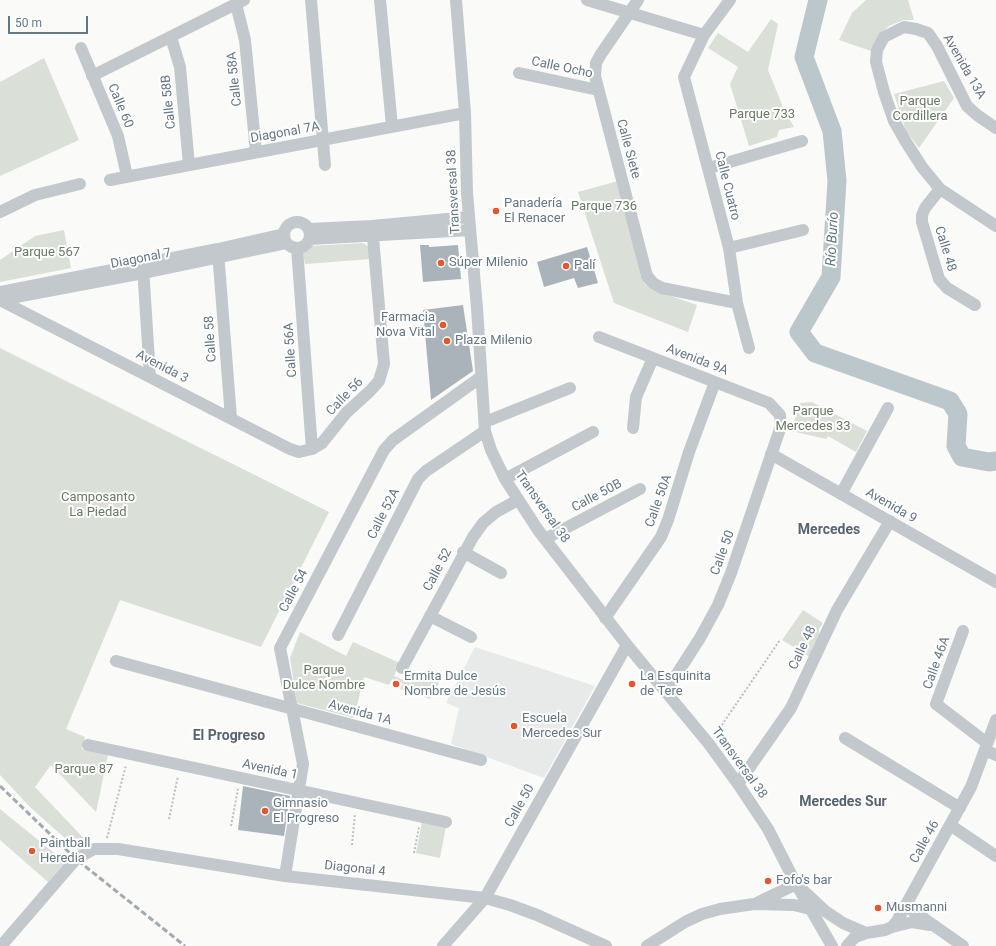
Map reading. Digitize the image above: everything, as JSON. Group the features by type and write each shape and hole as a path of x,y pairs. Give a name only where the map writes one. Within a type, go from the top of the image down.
{"street":[{"path":"311,0 325,166"},
{"path":"380,0 392,126"},
{"name":"Transversal 38","path":"456,0 465,113 469,217 481,377 485,426 491,450 505,479 545,540 605,618 709,744 738,784 768,829 796,884 832,946"},
{"path":"587,0 629,14 704,35"},
{"name":"Calle Siete","path":"638,0 596,63 595,76 647,276 652,283 662,288 737,303"},
{"name":"Calle Cuatro","path":"730,0 704,35 684,77 729,248 737,303 749,348"},
{"path":"92,76 240,2"},
{"name":"Calle 58A","path":"240,2 256,152"},
{"name":"Avenida 13A","path":"940,189 922,167 894,121 876,62 877,50 884,37 904,27 916,28 928,33 937,46 967,106 996,128"},
{"name":"Calle 58B","path":"171,37 180,67 189,165"},
{"name":"Calle 60","path":"81,48 118,136 127,176"},
{"name":"Calle Ocho","path":"520,73 598,90"},
{"name":"Diagonal 7A","path":"110,180 465,113"},
{"path":"709,168 802,141"},
{"path":"0,212 35,195 80,184"},
{"path":"940,189 996,226"},
{"name":"Calle 48","path":"940,189 925,208 922,215 922,222 939,279 947,288 975,305"},
{"name":"Diagonal 7","path":"373,231 469,217"},
{"name":"Diagonal 7","path":"0,292 143,268 289,241 306,244 309,234 304,224 296,222 290,224 289,241"},
{"name":"Diagonal 7","path":"309,234 373,231 470,230"},
{"path":"729,248 804,230"},
{"name":"Calle 56","path":"312,449 322,444 346,413 370,391 378,381 384,364 373,231"},
{"name":"Calle 56A","path":"289,241 312,449"},
{"name":"Calle 58","path":"218,254 231,418"},
{"path":"143,268 150,377"},
{"name":"Diagonal 7","path":"0,300 143,268"},
{"name":"Avenida 3","path":"0,300 290,449 299,452 312,449"},
{"name":"Avenida 9A","path":"600,337 769,403 780,415"},
{"path":"633,428 636,397 653,358"},
{"name":"Calle 54","path":"284,876 303,764 291,710 280,648 384,450 393,440 481,377"},
{"name":"Calle 50A","path":"605,618 661,537 668,520 689,452 715,382"},
{"name":"Calle 52A","path":"338,635 418,479 426,471 485,426 570,388"},
{"path":"841,494 888,408"},
{"name":"Calle 50","path":"666,691 700,638 718,605 731,573 781,426 780,415"},
{"path":"505,479 593,432"},
{"name":"Avenida 9","path":"771,454 996,582"},
{"name":"Calle 50B","path":"545,540 640,489"},
{"name":"Calle 52","path":"402,668 463,552 484,523 496,512 518,500"},
{"name":"Calle 48","path":"738,784 791,708 826,632 890,521"},
{"path":"463,552 501,573"},
{"path":"430,616 471,637"},
{"name":"Calle 46A","path":"963,631 936,704 986,746"},
{"name":"Calle 50","path":"443,946 485,898 627,645"},
{"name":"Avenida 1A","path":"116,661 291,710 481,760"},
{"name":"Calle 46","path":"892,927 906,906 971,787 996,720"},
{"path":"845,738 960,808"},
{"name":"Avenida 1","path":"88,745 446,822"},
{"path":"986,746 996,755"},
{"path":"950,825 996,856"},
{"path":"1,946 76,859 99,849"},
{"name":"Diagonal 4","path":"99,849 118,849 284,876 485,898 537,915 606,946"},
{"path":"754,904 796,884 825,911 843,923 866,933"},
{"path":"647,946 702,914 720,909 754,904 794,905 810,908"},
{"path":"906,906 963,946"},
{"path":"847,946 855,937 912,922 921,922 939,928"}],"path":[{"path":"709,744 780,640"},
{"path":"99,849 128,754"},
{"path":"169,819 180,765"},
{"path":"231,826 240,778"},
{"path":"352,845 356,802"},
{"path":"414,853 420,816"}],"shaded area":[{"name":"Escuela Mercedes Sur","path":"475,647 595,686 544,778 451,744 459,708 446,703"}],"green space":[{"path":"866,0 908,0 914,20 903,20 889,26 880,34 871,51 839,40 852,13"},
{"name":"Parque 733","path":"771,19 778,24 768,70 785,112 794,127 779,130 777,137 749,146 730,84 738,67 708,48 718,33 748,52"},
{"path":"44,58 79,140 0,176 0,82"},
{"name":"Parque Cordillera","path":"944,81 954,98 919,148 906,131 894,94"},
{"name":"Parque 736","path":"618,181 641,277 646,285 653,290 697,305 688,332 614,303 578,192"},
{"name":"Parque 567","path":"64,230 71,268 0,282 0,260 35,236"},
{"path":"363,243 369,247 371,259 305,264 303,252 309,246"},
{"name":"Camposanto La Piedad","path":"0,348 329,512 261,647 120,600 66,729 85,737 82,749 108,755 96,812 51,765 35,787 94,849 84,855 31,808 0,775"},
{"name":"Parque Mercedes 33","path":"812,402 867,431 856,452 828,436 826,439 791,431 800,403"},
{"path":"803,610 823,623 819,629 819,648 813,659 782,640"},
{"name":"Parque Dulce Nombre","path":"300,632 346,656 353,642 400,663 394,676 411,683 418,672 439,683 430,699 400,689 403,683 392,679 389,685 364,677 354,718 297,703 290,658"},
{"name":"Paintball Heredia","path":"0,809 65,862 48,882 0,840"},
{"path":"422,822 446,826 440,858 416,853"}],"building":[{"name":"Súper Milenio","path":"420,245 429,245 429,247 458,245 461,279 423,282"},
{"name":"Palí","path":"587,247 598,283 578,288 574,278 544,287 537,262"},
{"name":"Plaza Milenio","path":"463,305 473,371 431,400 423,310"},
{"name":"Gimnasio El Progreso","path":"243,786 290,796 284,836 238,830"}],"waterway":[{"name":"Río Burío","path":"818,0 804,57 832,131 837,181 831,277 799,332 815,353 950,401 958,414 956,446 962,457 989,462 996,461"}],"railway":[{"path":"0,786 76,859 185,946"}],"place":[{"name":"Panadería El Renacer","path":"496,211"},
{"name":"Súper Milenio","path":"441,263"},
{"name":"Palí","path":"566,266"},
{"name":"Farmacia Nova Vital","path":"443,325"},
{"name":"Plaza Milenio","path":"447,341"},
{"name":"Ermita Dulce Nombre de Jesús","path":"396,684"},
{"name":"La Esquinita de Tere","path":"632,684"},
{"name":"Escuela Mercedes Sur","path":"514,726"},
{"name":"Gimnasio El Progreso","path":"265,811"},
{"name":"Paintball Heredia","path":"32,851"},
{"name":"Fofo's bar","path":"768,881"},
{"name":"Musmanni","path":"878,908"}],"district":[{"name":"Mercedes","path":"829,530"},
{"name":"El Progreso","path":"229,736"},
{"name":"Mercedes Sur","path":"843,802"}],"park label":[{"name":"Parque 87","path":"84,770"}]}
